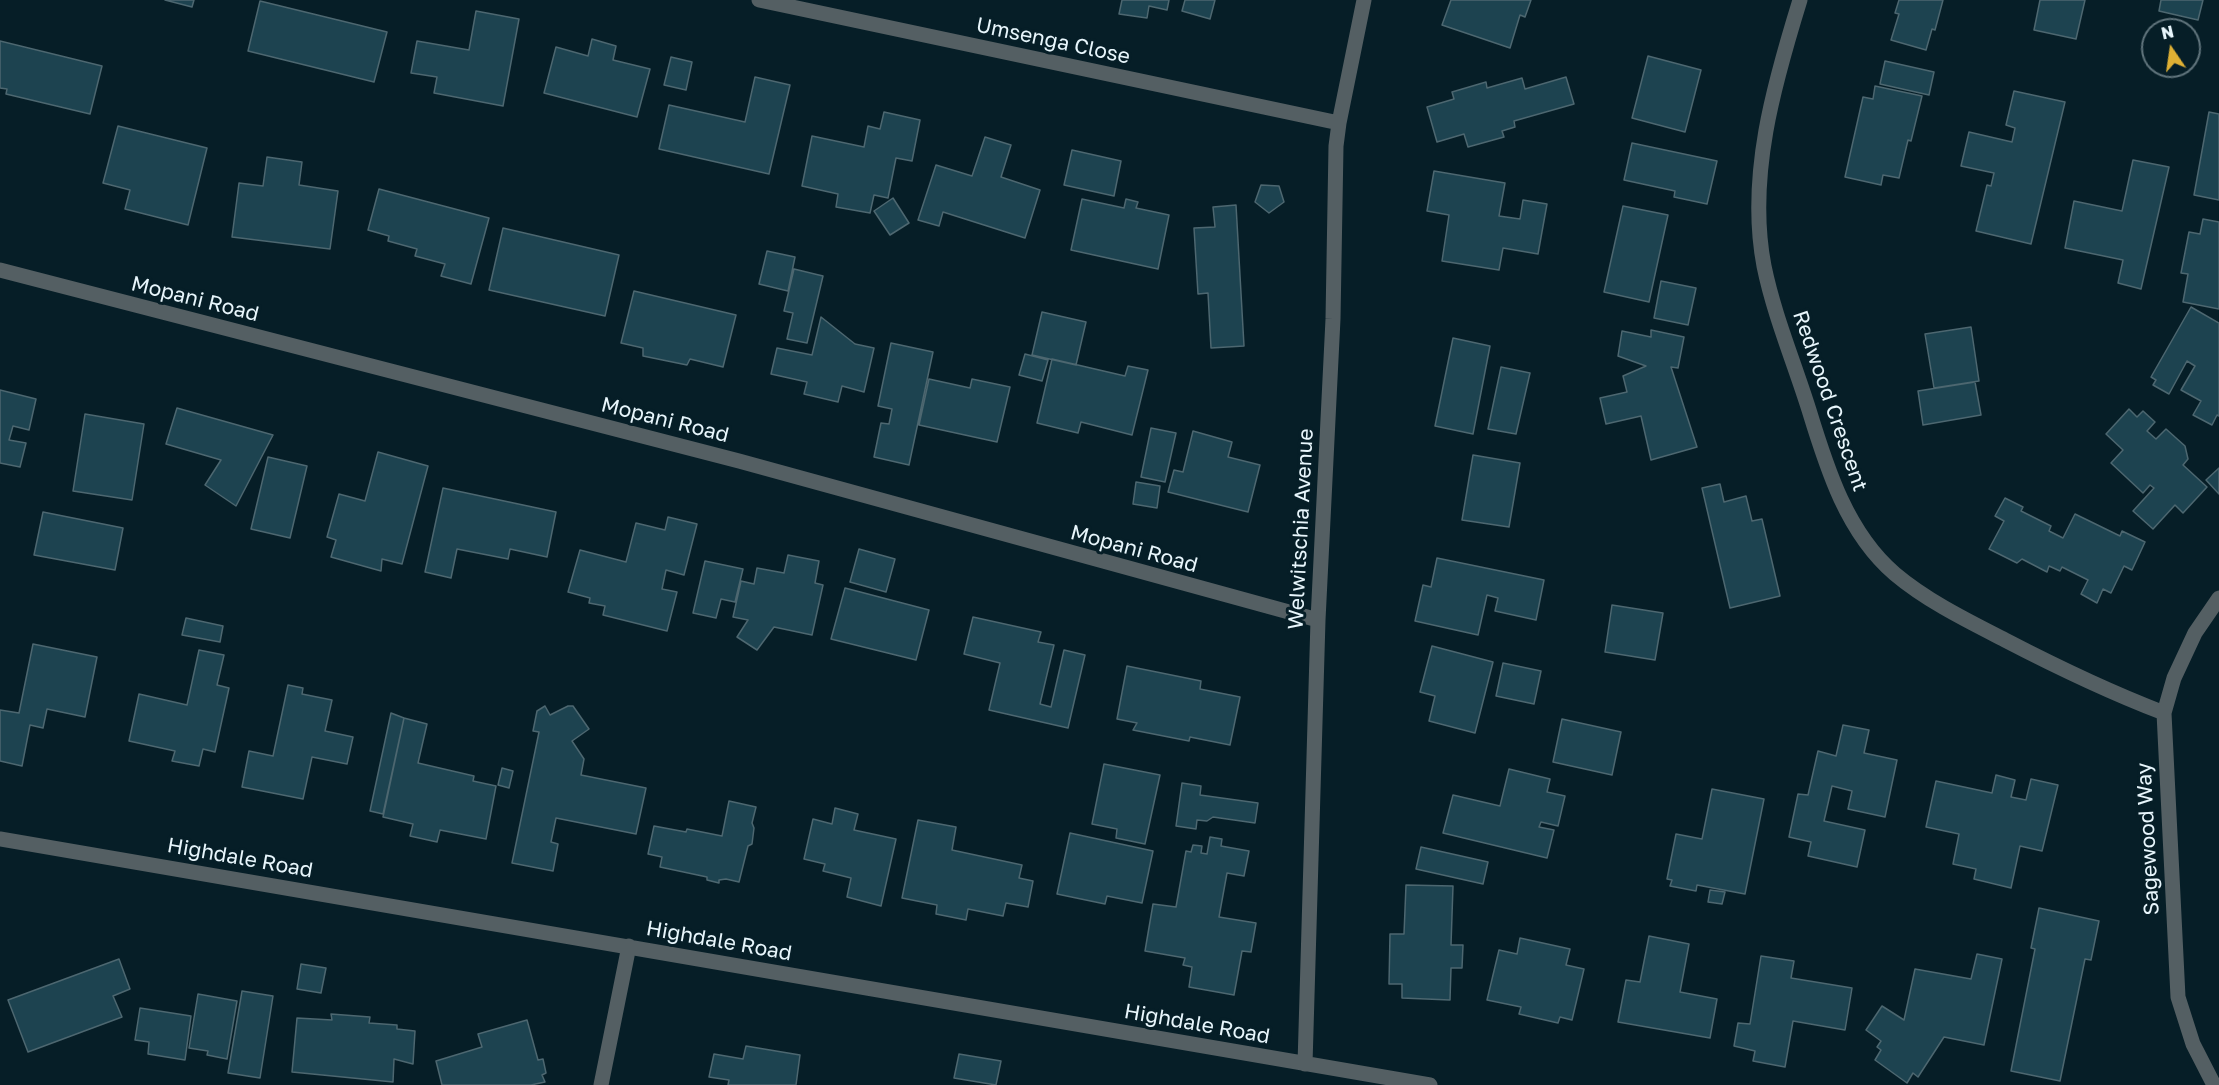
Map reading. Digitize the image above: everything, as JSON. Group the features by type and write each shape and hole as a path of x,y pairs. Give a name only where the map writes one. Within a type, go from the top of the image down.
{"street":[{"name":"Umsenga Close","path":"759,0 1339,123"},
{"name":"Welwitschia Avenue","path":"1305,1064 1318,620 1332,319 1336,146 1364,0"},
{"name":"Redwood Crescent","path":"1800,0 1781,61 1763,149 1760,220 1764,265 1784,340 1824,457 1845,509 1868,546 1895,574 1954,614 2122,698 2163,713"},
{"name":"Mopani Road","path":"0,270 772,469 1318,620"},
{"name":"Sagewood Way","path":"2214,1085 2193,1044 2178,997 2163,713 2174,678 2194,633 2219,598"},
{"name":"Highdale Road","path":"0,839 1430,1085"},
{"path":"601,1085 629,946"}],"building":[{"path":"165,0 194,0 192,7"},
{"path":"1122,0 1169,0 1167,10 1149,6 1147,18 1119,14"},
{"path":"1185,0 1215,0 1210,19 1182,11"},
{"path":"1451,0 1531,0 1525,17 1520,15 1510,48 1442,25"},
{"path":"1899,0 1943,0 1935,30 1932,29 1926,50 1891,40 1899,14 1895,13"},
{"path":"2040,0 2085,0 2076,39 2034,30"},
{"path":"2161,0 2203,0 2198,18 2159,11"},
{"path":"260,1 387,32 374,82 248,51"},
{"path":"476,11 519,19 503,106 434,93 437,77 411,73 417,41 469,50"},
{"path":"592,39 616,46 613,60 650,69 637,117 544,93 556,47 588,56"},
{"path":"0,41 102,66 90,114 6,94 7,89 0,88"},
{"path":"1648,56 1701,70 1685,132 1632,118"},
{"path":"671,57 692,62 686,90 664,85"},
{"path":"1885,61 1934,72 1929,95 1880,84"},
{"path":"755,77 790,85 769,174 659,149 669,105 745,122"},
{"path":"1566,77 1574,104 1514,121 1515,127 1502,131 1504,137 1468,147 1464,134 1437,142 1427,107 1454,99 1452,92 1486,82 1487,88 1522,78 1525,89"},
{"path":"1875,86 1922,96 1899,178 1883,175 1881,185 1845,177 1863,97 1873,99"},
{"path":"2014,91 2065,102 2031,244 1976,231 1987,185 1991,186 1994,173 1961,166 1969,132 2012,142 2015,128 2006,125"},
{"path":"884,112 920,120 912,161 896,158 888,198 874,195 870,213 836,207 838,194 802,186 812,136 864,147 868,126 880,129"},
{"path":"2209,112 2219,114 2219,200 2194,195"},
{"path":"118,126 207,148 188,225 125,209 130,190 103,183"},
{"path":"985,137 1011,145 1001,177 1040,190 1025,238 943,212 939,226 918,220 936,165 972,176"},
{"path":"1632,143 1717,161 1707,204 1674,197 1675,191 1624,180"},
{"path":"1072,150 1121,161 1114,196 1064,185"},
{"path":"267,157 302,162 299,185 338,191 330,249 232,237 239,183 263,186"},
{"path":"2133,160 2169,167 2141,289 2118,283 2123,260 2065,248 2074,201 2122,211"},
{"path":"1434,171 1505,183 1499,216 1520,219 1523,200 1547,204 1538,254 1503,248 1499,270 1442,261 1449,215 1427,211"},
{"path":"1261,185 1279,186 1284,202 1269,213 1255,202"},
{"path":"379,189 489,218 471,284 441,276 445,264 415,256 417,249 388,241 389,236 368,230"},
{"path":"893,198 909,223 890,235 874,211"},
{"path":"1082,199 1124,208 1126,199 1138,202 1136,208 1169,215 1158,269 1071,250"},
{"path":"1236,205 1244,346 1211,348 1208,293 1198,294 1194,228 1215,227 1213,207"},
{"path":"1623,206 1668,215 1649,302 1604,292"},
{"path":"2203,219 2219,222 2219,309 2183,302 2188,274 2181,273 2189,232 2200,234"},
{"path":"503,228 619,255 605,316 489,290"},
{"path":"767,251 795,257 788,291 759,284"},
{"path":"794,269 823,276 807,343 787,339 793,313 784,311"},
{"path":"1661,281 1696,288 1688,325 1654,318"},
{"path":"634,291 736,315 723,367 690,359 687,365 643,356 643,348 621,343"},
{"path":"2191,307 2219,323 2219,416 2217,415 2212,425 2193,415 2201,401 2181,390 2195,366 2187,361 2169,394 2153,385 2156,380 2151,377"},
{"path":"1042,312 1086,322 1076,365 1032,355"},
{"path":"821,317 855,344 874,348 864,392 842,386 838,402 804,394 807,382 771,374 777,348 812,355"},
{"path":"1971,327 1979,381 1934,388 1925,334"},
{"path":"1651,330 1684,337 1678,368 1671,367 1697,447 1651,460 1641,416 1606,424 1600,398 1627,392 1623,376 1646,366 1618,356 1622,331 1651,337"},
{"path":"1453,338 1490,346 1473,434 1435,426"},
{"path":"891,343 933,352 909,465 874,457 881,423 889,424 892,409 878,406"},
{"path":"1025,354 1048,360 1042,381 1019,375"},
{"path":"1052,359 1125,376 1128,366 1148,370 1132,435 1081,422 1078,433 1037,423"},
{"path":"1501,367 1530,373 1516,434 1488,429"},
{"path":"929,379 970,388 972,379 1010,387 997,442 919,425"},
{"path":"1975,382 1981,415 1923,425 1918,391"},
{"path":"0,390 36,399 29,430 13,426 9,440 26,443 20,467 0,463"},
{"path":"177,408 273,435 236,506 205,485 221,460 166,444"},
{"path":"2129,409 2137,417 2143,411 2155,422 2147,431 2156,439 2166,429 2185,446 2188,459 2183,465 2207,487 2183,513 2175,505 2153,529 2133,511 2154,488 2150,485 2143,493 2111,463 2123,450 2106,434"},
{"path":"85,414 144,424 132,500 73,491"},
{"path":"1151,428 1176,433 1165,482 1141,477"},
{"path":"1193,431 1232,442 1228,457 1260,465 1248,512 1168,492 1174,470 1183,472"},
{"path":"378,452 428,466 402,564 382,559 381,571 331,557 336,540 327,537 339,494 365,501"},
{"path":"1473,455 1520,463 1509,527 1462,520"},
{"path":"268,457 307,466 290,538 251,529"},
{"path":"2219,468 2219,494 2206,480"},
{"path":"1136,482 1160,486 1157,508 1133,504"},
{"path":"1720,484 1724,502 1746,496 1752,521 1762,519 1780,596 1730,608 1702,488"},
{"path":"443,488 556,512 547,557 510,549 508,559 457,549 451,578 425,572"},
{"path":"2005,498 2023,507 2021,511 2051,526 2049,531 2063,538 2075,514 2120,536 2122,531 2145,542 2132,570 2124,566 2111,593 2103,589 2097,603 2081,594 2088,580 2062,567 2060,571 2049,566 2047,572 2022,559 2017,563 1989,549 2004,521 1995,516"},
{"path":"43,512 123,528 115,570 34,555"},
{"path":"668,517 697,524 684,575 666,570 662,589 677,592 667,631 603,615 605,606 589,603 590,598 568,592 580,550 626,562 636,523 665,530"},
{"path":"859,549 895,559 886,592 850,582"},
{"path":"788,555 819,561 815,583 823,585 812,635 774,627 757,650 737,637 748,620 733,617 741,581 754,584 757,568 784,573"},
{"path":"1437,558 1544,580 1536,620 1495,611 1498,598 1487,595 1478,635 1415,621 1423,585 1431,587"},
{"path":"705,561 743,569 735,602 721,599 716,618 693,613"},
{"path":"845,588 929,610 916,660 831,639"},
{"path":"1612,605 1663,613 1655,660 1605,652"},
{"path":"973,617 1041,632 1038,642 1054,645 1040,704 1051,707 1064,650 1085,655 1068,728 989,710 1000,663 964,654"},
{"path":"186,618 223,626 220,642 182,635"},
{"path":"33,644 97,657 85,717 47,709 43,728 30,725 22,766 0,761 0,710 19,713"},
{"path":"1432,646 1493,662 1475,733 1429,721 1435,696 1420,692"},
{"path":"199,650 224,655 217,685 229,688 215,752 203,749 199,766 172,761 175,751 129,741 139,694 187,705"},
{"path":"1503,663 1541,671 1534,704 1496,696"},
{"path":"1127,666 1201,681 1200,689 1240,697 1230,745 1190,737 1189,741 1133,730 1137,723 1117,719"},
{"path":"288,685 303,688 302,694 332,700 325,731 353,737 347,764 312,757 303,799 242,787 249,751 273,756"},
{"path":"545,706 550,715 568,706 573,706 589,729 572,741 584,759 581,775 646,788 636,834 556,818 551,842 558,844 553,871 512,863 539,732 533,731 537,711"},
{"path":"391,713 404,718 383,814 370,811"},
{"path":"404,718 427,724 418,763 474,776 473,781 496,786 486,839 440,830 437,842 410,836 413,824 383,817"},
{"path":"1562,719 1621,732 1612,775 1553,762"},
{"path":"1843,725 1869,730 1864,753 1897,760 1885,817 1848,809 1852,791 1832,786 1824,821 1865,830 1857,867 1808,856 1811,842 1789,837 1798,794 1808,795 1818,751 1836,756"},
{"path":"1104,764 1160,775 1145,844 1116,838 1117,829 1092,824"},
{"path":"502,768 513,771 509,788 498,785"},
{"path":"1509,769 1550,779 1547,792 1565,796 1558,826 1541,822 1539,827 1554,830 1547,858 1443,833 1453,795 1500,806"},
{"path":"1996,775 2015,780 2011,797 2026,800 2031,779 2058,785 2042,851 2020,846 2011,888 1974,879 1976,869 1953,864 1959,834 1926,827 1936,781 1992,793"},
{"path":"1182,783 1201,786 1200,795 1258,803 1255,823 1213,817 1207,821 1197,820 1196,829 1176,826"},
{"path":"1712,789 1764,799 1745,894 1697,885 1696,891 1670,886 1672,880 1667,879 1676,834 1702,839"},
{"path":"729,801 756,807 752,823 754,828 752,844 748,846 739,882 726,879 719,880 719,883 707,880 707,877 660,867 662,857 648,854 654,826 686,832 687,829 722,836"},
{"path":"835,808 858,814 854,830 896,839 881,906 847,897 851,878 823,871 825,864 804,859 813,819 832,824"},
{"path":"918,820 956,827 952,850 1022,865 1019,878 1033,881 1028,907 1006,903 1003,916 968,909 966,920 936,914 937,905 902,898"},
{"path":"1070,833 1153,851 1142,903 1107,896 1105,904 1057,894"},
{"path":"1210,837 1222,839 1221,846 1249,851 1244,876 1227,873 1219,917 1256,923 1251,952 1242,951 1234,995 1189,987 1192,967 1183,965 1185,958 1145,951 1153,904 1176,907 1186,851 1191,852 1193,845 1202,846 1201,853 1207,854"},
{"path":"1421,847 1488,862 1483,884 1416,869"},
{"path":"1406,885 1453,886 1451,945 1463,945 1462,968 1451,968 1450,1000 1402,998 1402,984 1389,984 1390,934 1404,934"},
{"path":"1710,890 1725,892 1722,904 1708,902"},
{"path":"2039,908 2099,921 2091,960 2085,959 2060,1081 2011,1071 2035,949 2031,948"},
{"path":"1649,936 1689,944 1680,992 1717,999 1710,1038 1618,1022 1626,980 1640,982"},
{"path":"1520,938 1570,949 1566,965 1584,969 1572,1020 1560,1017 1558,1023 1519,1014 1521,1007 1487,1000 1499,950 1517,954"},
{"path":"1977,954 2002,959 1984,1045 1944,1037 1918,1077 1913,1073 1907,1083 1875,1060 1881,1050 1877,1047 1881,1041 1866,1030 1882,1006 1904,1020 1915,969 1971,979"},
{"path":"1761,956 1794,961 1791,978 1852,988 1845,1030 1793,1021 1785,1067 1753,1061 1755,1051 1734,1046 1738,1023 1750,1024"},
{"path":"119,959 130,989 113,996 122,1017 28,1052 8,1000"},
{"path":"301,964 326,968 321,993 297,989"},
{"path":"242,991 273,996 260,1078 228,1073"},
{"path":"198,994 237,1001 227,1059 207,1055 208,1051 189,1048"},
{"path":"140,1008 191,1016 185,1060 148,1054 149,1042 135,1040"},
{"path":"331,1014 370,1017 369,1023 397,1025 397,1029 415,1031 413,1064 394,1059 393,1082 292,1072 297,1018 332,1020"},
{"path":"527,1020 538,1060 543,1059 546,1073 542,1075 545,1082 531,1085 442,1085 436,1061 482,1047 478,1034"},
{"path":"746,1046 800,1055 796,1085 728,1085 729,1080 709,1077 714,1054 743,1059"},
{"path":"959,1054 1001,1061 996,1085 954,1078"}]}
